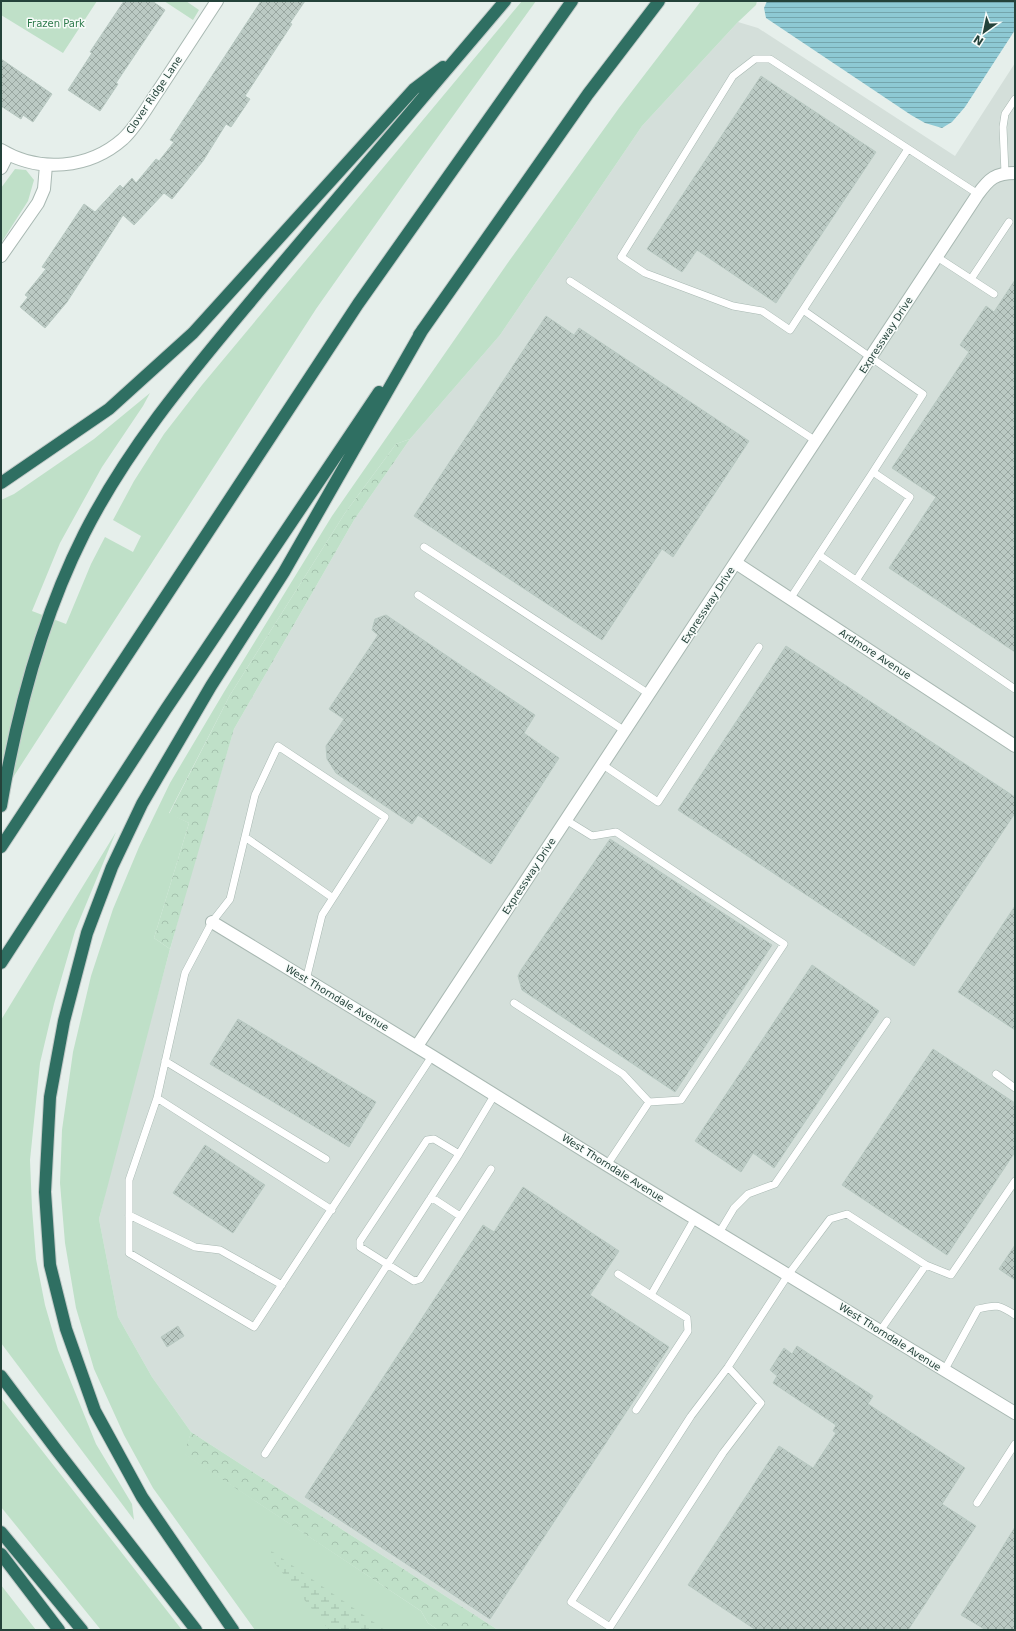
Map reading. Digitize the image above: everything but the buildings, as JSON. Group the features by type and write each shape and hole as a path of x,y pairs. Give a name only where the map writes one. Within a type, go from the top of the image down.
{"highway":[{"path":"1,806 9,759 27,681 50,615 84,534 118,472 162,410 305,236 504,1"},
{"path":"1,847 358,304 572,1"},
{"path":"1,964 166,709 348,437 588,94 659,1"},
{"path":"1,484 6,478 66,440 109,409 194,333 414,89 462,51"},
{"path":"233,1630 142,1497 95,1411 66,1328 50,1265 45,1192 50,1097 64,1022 87,933 112,867 142,804 211,686 284,572 423,329"},
{"path":"1,1376 196,1630"},
{"path":"1,1532 82,1630"},
{"path":"1,1554 59,1630"}],"street":[{"name":"Clover Ridge Lane","path":"4,152 27,162 58,165 91,159 109,149 134,127 216,1"},
{"path":"1,168 4,152"},
{"path":"1,256 38,203 44,189 46,165"},
{"name":"Expressway Drive","path":"417,1046 978,194 987,182 996,176 1010,173"},
{"name":"Ardmore Avenue","path":"736,563 1015,746"},
{"name":"West Thorndale Avenue","path":"212,922 417,1046 607,1165 1015,1413"}],"lane":[{"path":"908,149 790,330 762,311 733,306 645,273 621,257 733,76 755,59 770,59 978,194"},
{"path":"1010,173 1003,127 1005,114 1015,99"},
{"path":"971,279 1009,222"},
{"path":"937,257 994,294"},
{"path":"570,281 816,441"},
{"path":"790,599 924,394 803,310"},
{"path":"857,579 910,497 873,472"},
{"path":"424,547 649,694"},
{"path":"819,555 857,579 1015,689"},
{"path":"418,595 625,731"},
{"path":"603,765 658,802 759,647"},
{"path":"306,980 322,915 385,817 278,746 255,795 230,899 212,922 185,972 157,1098 129,1180 128,1253 254,1327 432,1056"},
{"path":"514,1003 622,1074 649,1102 681,1100 784,944 616,832 592,836 566,820"},
{"path":"245,837 333,898"},
{"path":"719,1233 734,1208 748,1194 775,1184 886,1021"},
{"path":"165,1061 326,1159"},
{"path":"996,1074 1015,1088"},
{"path":"265,1454 431,1197 495,1094"},
{"path":"157,1098 332,1210"},
{"path":"607,1165 649,1102"},
{"path":"458,1154 434,1139 427,1140 360,1241 360,1247 414,1281 420,1279 491,1169"},
{"path":"728,1367 761,1403 723,1452 610,1627 571,1602 691,1416 728,1367 788,1275 830,1219 847,1214 926,1264 951,1275 1015,1181"},
{"path":"431,1197 460,1216"},
{"path":"129,1215 195,1247 220,1250 282,1284"},
{"path":"651,1295 695,1218"},
{"path":"880,1331 926,1264"},
{"path":"618,1274 687,1318 688,1331 636,1410"},
{"path":"944,1370 978,1309 1001,1306 1015,1315"},
{"path":"977,1503 1015,1444"}],"shaded area":[{"path":"738,22 758,28 955,156 1015,63 1015,1630 498,1630 191,1432 152,1377 118,1317 99,1219 123,1121 191,873 234,729 354,520 410,439 500,335 642,126"}],"green space":[{"name":"Frazen Park","path":"1,1 97,1 63,53 1,15"},
{"path":"164,1 186,1 199,10 193,20"},
{"path":"522,1 536,1 316,309 1,796 1,500 14,494 94,439 150,393 143,406 102,467 60,543 32,611 66,624 91,564 105,537 133,552 141,536 113,520 134,481 164,434 202,385"},
{"path":"701,1 757,1 756,5 738,22 642,126 500,335 410,439 396,444 345,513 230,695 169,813 189,823 154,938 170,949 99,1219 118,1317 152,1377 191,1432 185,1454 421,1611 428,1623 438,1630 255,1630 153,1488 124,1435 94,1369 76,1308 65,1243 60,1183 62,1130 73,1052 91,976 113,909 139,847 170,783 332,516 507,264 619,108"},
{"path":"15,169 26,170 34,180 28,201 1,243 1,188"},
{"path":"410,439 354,520 234,729 170,949 154,938 189,823 169,814 230,695 345,513 396,444"},
{"path":"116,832 75,931 54,1004 40,1063 30,1160 36,1259 45,1305 58,1350 96,1444 132,1504 134,1520 1,1343 1,1020"},
{"path":"1,1398 182,1630 101,1630 1,1507"},
{"path":"191,1432 498,1630 438,1630 428,1623 421,1611 184,1454"},
{"path":"263,1549 273,1552 385,1630 329,1630"},
{"path":"1,1585 36,1630 1,1630"}],"water":[{"path":"767,1 1015,1 1015,30 965,107 952,122 942,128 925,123 911,115 766,18 764,8"}]}
